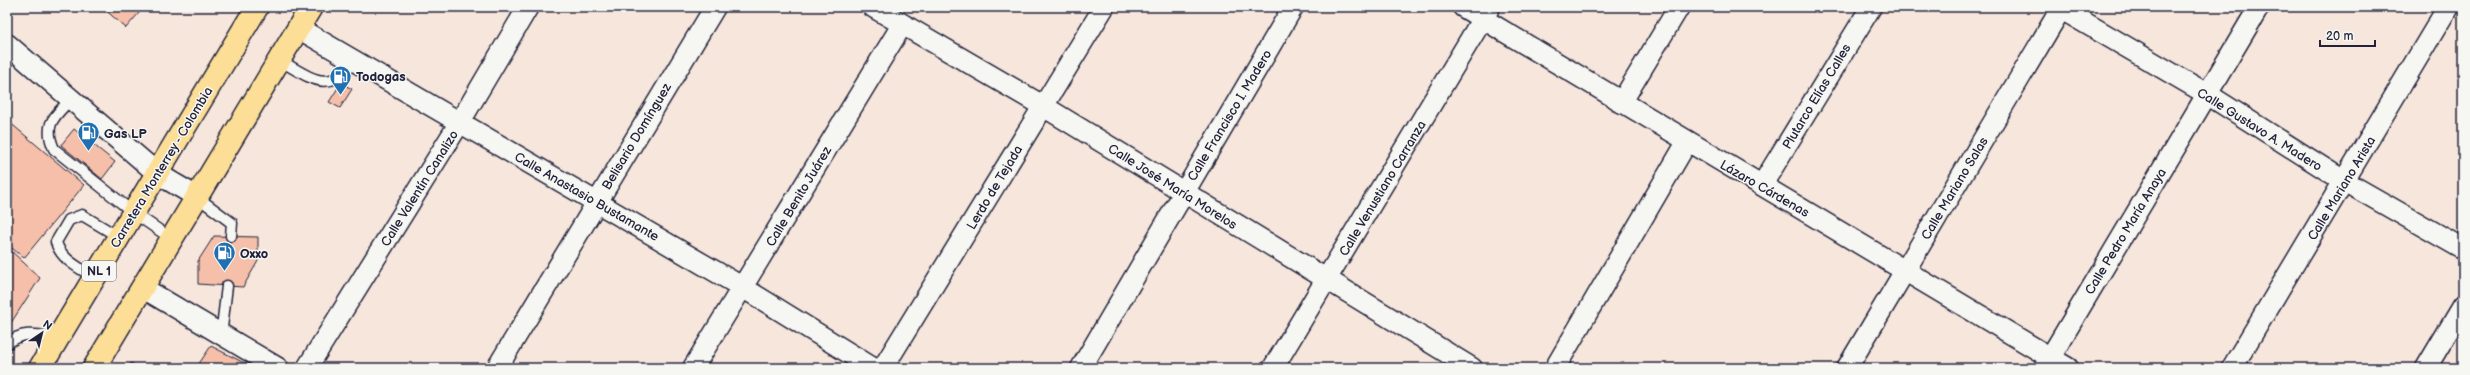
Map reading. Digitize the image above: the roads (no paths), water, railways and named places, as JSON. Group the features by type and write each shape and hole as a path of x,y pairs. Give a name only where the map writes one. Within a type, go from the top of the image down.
{"main road":[{"name":"Carretera Monterrey - Colombia","path":"40,368 158,174 256,7"},
{"path":"94,368 311,7"}],"street":[{"name":"Calle Valentín Canalizo","path":"307,368 460,122 528,7"},
{"name":"Belisario Domínguez","path":"497,368 715,7"},
{"name":"Calle José María Morelos","path":"873,7 1043,106 1183,193 1472,368"},
{"name":"Lerdo de Tejada","path":"883,368 1104,7"},
{"name":"Calle Francisco I. Madero","path":"1081,368 1293,7"},
{"name":"Lázaro Cárdenas","path":"1463,7 1486,13 1621,103 1905,270 2047,363 2068,368"},
{"path":"1621,103 1679,7"},
{"name":"Plutarco Elías Calles","path":"1762,186 1871,7"},
{"name":"Calle Gustavo A. Madero","path":"2060,7 2207,94 2344,181 2463,249"},
{"name":"Calle Mariano Salas","path":"1847,368 2060,7"},
{"name":"Calle Pedro María Anaya","path":"2047,363 2259,7"},
{"name":"Calle Mariano Arista","path":"2232,368 2448,7"},
{"name":"Calle Venustiano Carranza","path":"1273,368 1486,13"},
{"name":"Calle Benito Juárez","path":"693,368 902,25"},
{"name":"Calle Anastasio Bustamante","path":"298,28 742,287 873,368"},
{"path":"7,44 70,100 158,174 197,197"},
{"path":"1555,368 1687,142"},
{"path":"143,288 221,336 278,368"},
{"path":"2426,368 2463,306"}],"lane":[{"path":"279,60 319,82 328,82 345,74 353,61"},
{"path":"70,100 51,120 50,138 54,149 134,213 172,239"},
{"path":"197,197 232,223 231,236"},
{"path":"95,278 72,263 59,252 56,242 69,220 82,215 119,237"},
{"path":"221,336 227,286"},
{"path":"7,344 18,336 30,334 58,338"}],"place":[{"name":"Todogas","path":"341,96"},
{"name":"Gas LP","path":"88,152"},
{"name":"Oxxo","path":"225,272"}]}
